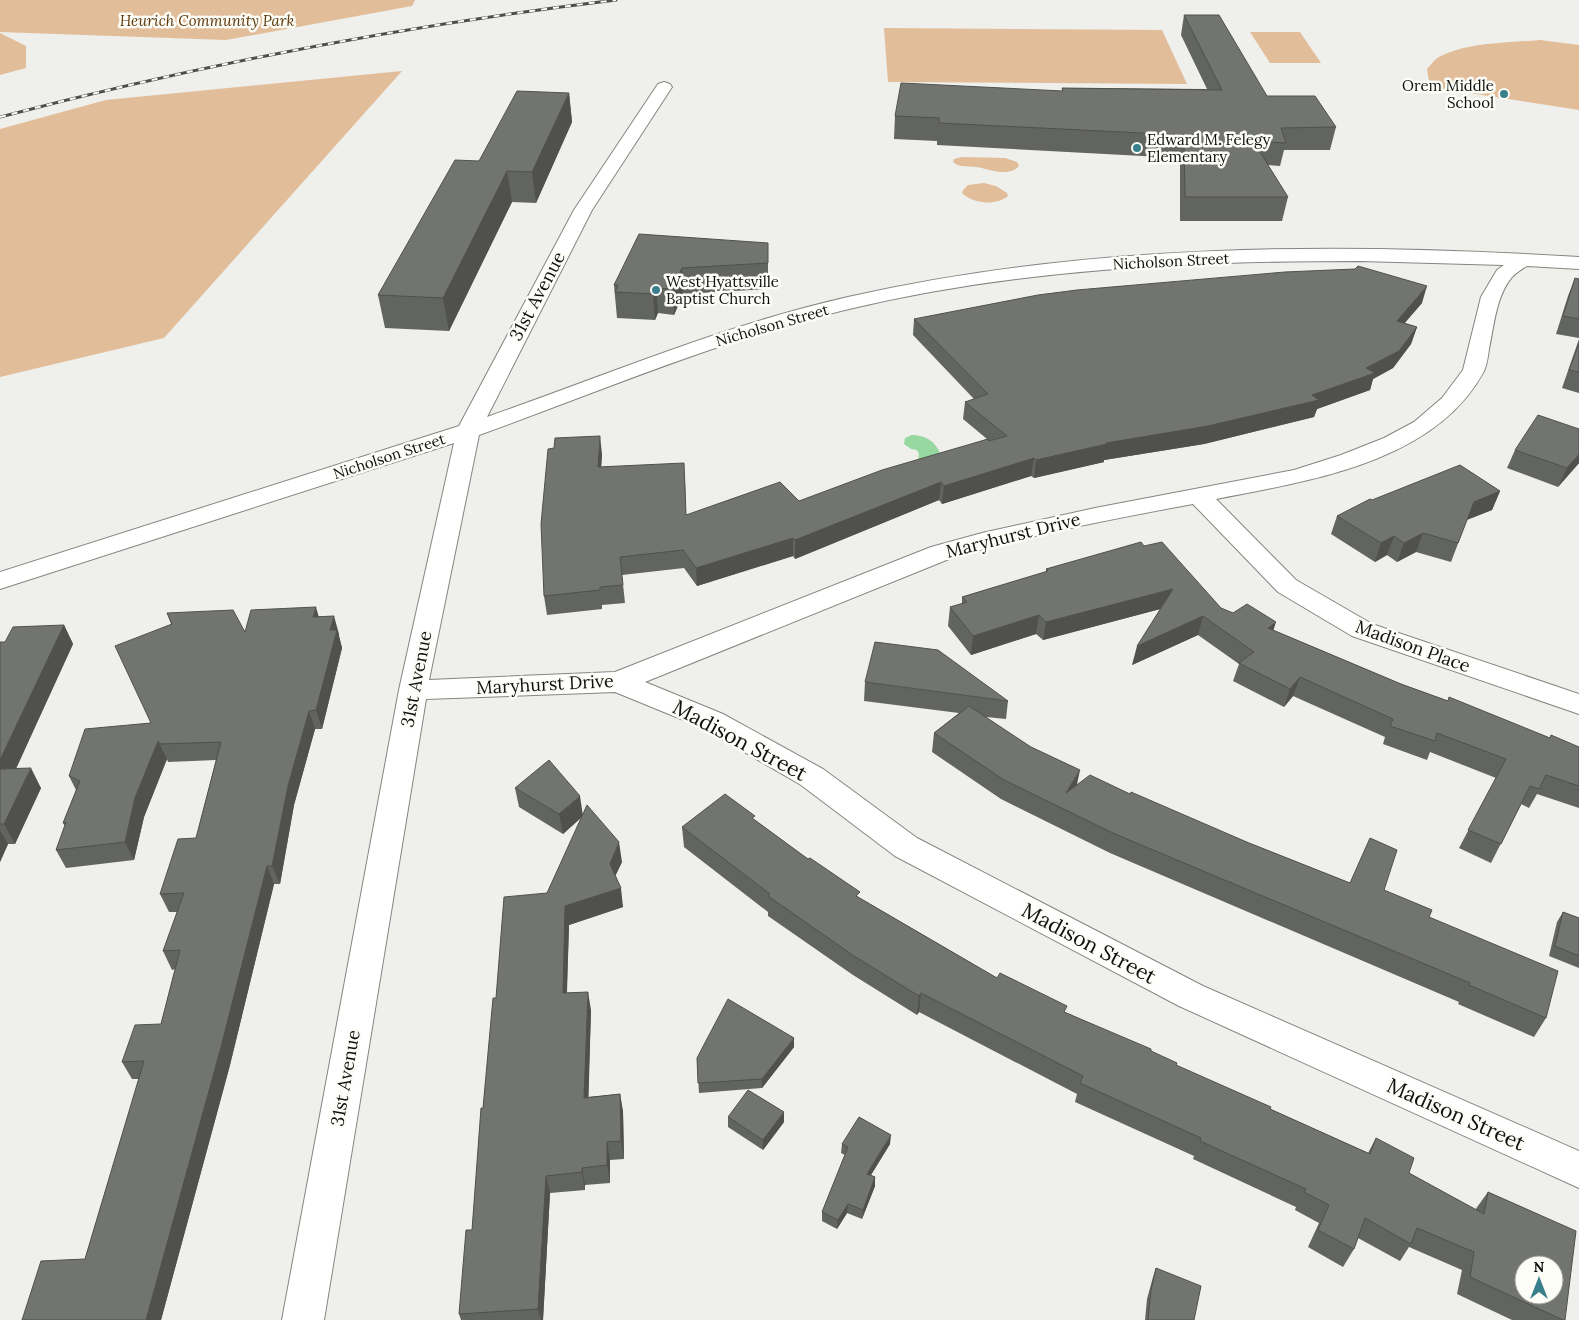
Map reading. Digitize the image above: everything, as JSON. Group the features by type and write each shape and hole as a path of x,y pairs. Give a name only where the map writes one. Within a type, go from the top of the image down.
{"street":[{"name":"31st Avenue","path":"303,1320 413,690 468,431 582,210 664,87"},
{"name":"Nicholson Street","path":"0,581 468,431 729,336 845,304 976,278 1160,260 1376,254 1579,263"},
{"name":"Maryhurst Drive","path":"413,690 618,682 940,553 982,541 1095,515 1299,476 1349,460 1392,443 1422,427 1450,403 1474,370 1491,297 1504,274 1522,260"},
{"name":"Madison Place","path":"1199,496 1287,586 1362,630 1579,704"},
{"name":"Madison Street","path":"618,682 713,721 812,777 906,847 1191,996 1579,1170"}],"green space":[{"name":"Heurich Community Park","path":"0,0 415,0 412,6 226,40 0,32"},
{"path":"884,28 1162,30 1187,84 888,82"},
{"path":"1250,32 1300,32 1321,63 1270,63"},
{"path":"0,33 26,46 26,68 0,75"},
{"path":"1540,40 1579,45 1579,110 1430,87 1427,69 1435,60 1452,51 1477,46"},
{"path":"402,71 164,338 0,377 0,129 106,100"},
{"path":"962,157 1005,158 1017,162 1019,166 1010,172 1004,172 961,166 953,162 954,159"},
{"path":"984,183 996,186 1007,193 1008,196 997,201 985,202 972,200 962,193 968,185"}],"shaded area":[{"path":"912,435 921,436 929,440 940,453 918,460 919,454 917,450 911,449 904,444 905,438"}],"building":[{"path":"1184,15 1219,15 1267,96 1315,96 1336,127 1281,128 1286,143 1253,141 1288,197 1185,197 1184,135 939,123 939,118 895,116 901,83 1063,91 1062,88 1222,90"},
{"path":"517,91 569,93 532,172 507,171 443,298 378,295 455,160 479,161"},
{"path":"639,234 768,243 768,263 682,268 673,289 656,288 653,294 615,292 618,285 614,285"},
{"path":"1358,266 1427,286 1397,321 1417,327 1399,351 1366,368 1375,373 1312,395 1319,400 1208,426 1106,443 1036,460 1034,458 944,486 941,482 795,540 793,538 696,568 683,550 620,557 623,585 600,587 600,590 544,596 541,524 548,449 554,448 555,438 600,436 598,467 684,463 686,515 780,482 799,501 882,470 988,439 989,441 1007,436 965,402 988,394 914,319 1038,295 1077,290 1285,272 1355,269"},
{"path":"1575,278 1579,279 1579,319 1563,316"},
{"path":"1579,343 1579,372 1569,370"},
{"path":"1538,415 1579,429 1579,454 1567,468 1515,450"},
{"path":"1460,465 1500,491 1474,502 1458,543 1423,533 1404,543 1394,536 1381,543 1337,516 1370,499 1372,500"},
{"path":"1141,542 1144,546 1162,542 1221,608 1233,613 1247,604 1276,622 1268,628 1401,684 1448,701 1449,697 1550,738 1551,735 1579,747 1579,786 1546,775 1539,789 1530,786 1501,844 1468,830 1506,759 1437,733 1435,741 1390,726 1393,719 1300,677 1290,689 1239,663 1254,652 1203,616 1137,646 1173,589 1046,622 1039,615 973,636 950,607 967,602 962,597 1048,571 1046,569"},
{"path":"316,607 313,617 334,616 330,630 337,630 316,710 309,711 288,786 272,866 267,866 221,1047 146,1320 22,1320 41,1261 85,1259 144,1061 122,1062 135,1025 161,1024 180,950 163,951 184,893 160,894 178,839 196,838 221,742 160,744 158,741 135,798 125,842 56,850 66,822 63,823 80,781 69,776 85,729 151,723 115,646 172,624 167,613 233,610 245,632 251,610"},
{"path":"64,625 0,760 0,642 5,642 13,627"},
{"path":"875,642 938,650 1008,701 865,682"},
{"path":"969,706 1031,747 1080,770 1066,793 1090,775 1130,794 1131,792 1249,843 1350,883 1370,838 1397,850 1384,890 1432,910 1429,917 1558,971 1546,1018 1469,985 1470,983 1115,834 1004,780 934,733"},
{"path":"549,760 580,796 559,814 515,788"},
{"path":"31,768 4,824 0,824 0,769"},
{"path":"725,794 755,816 752,818 808,859 810,858 860,892 856,896 997,978 1000,973 1067,1006 1064,1012 1151,1049 1151,1051 1177,1063 1176,1065 1370,1154 1376,1138 1414,1158 1409,1173 1484,1214 1488,1192 1576,1231 1565,1320 1531,1305 1564,1305 1564,1255 1514,1255 1514,1297 1470,1277 1474,1252 1417,1228 1411,1244 1365,1218 1354,1249 1318,1230 1329,1205 1304,1192 1306,1189 1200,1141 1201,1138 1080,1083 1083,1076 921,993 919,996 854,956 768,896 770,894 682,827"},
{"path":"587,805 619,842 610,864 621,888 565,906 563,993 588,992 584,1098 620,1094 621,1141 607,1142 607,1165 582,1168 582,1172 546,1176 538,1309 459,1314 466,1230 472,1230 481,1108 483,1108 493,998 496,998 504,897 547,893"},
{"path":"1563,912 1579,918 1579,956 1555,946"},
{"path":"728,999 794,1038 762,1079 698,1083 697,1058"},
{"path":"748,1090 784,1112 763,1140 728,1117"},
{"path":"859,1117 891,1135 867,1174 875,1177 863,1210 848,1204 838,1220 822,1212 848,1147 842,1144"},
{"path":"1156,1268 1201,1286 1194,1320 1148,1320 1151,1290"}],"railway":[{"path":"0,117 153,80 306,48 461,21 616,0"}],"place":[{"name":"Orem Middle School","path":"1504,94"},
{"name":"Edward M. Felegy Elementary","path":"1137,148"},
{"name":"West Hyattsville Baptist Church","path":"656,290"}]}
